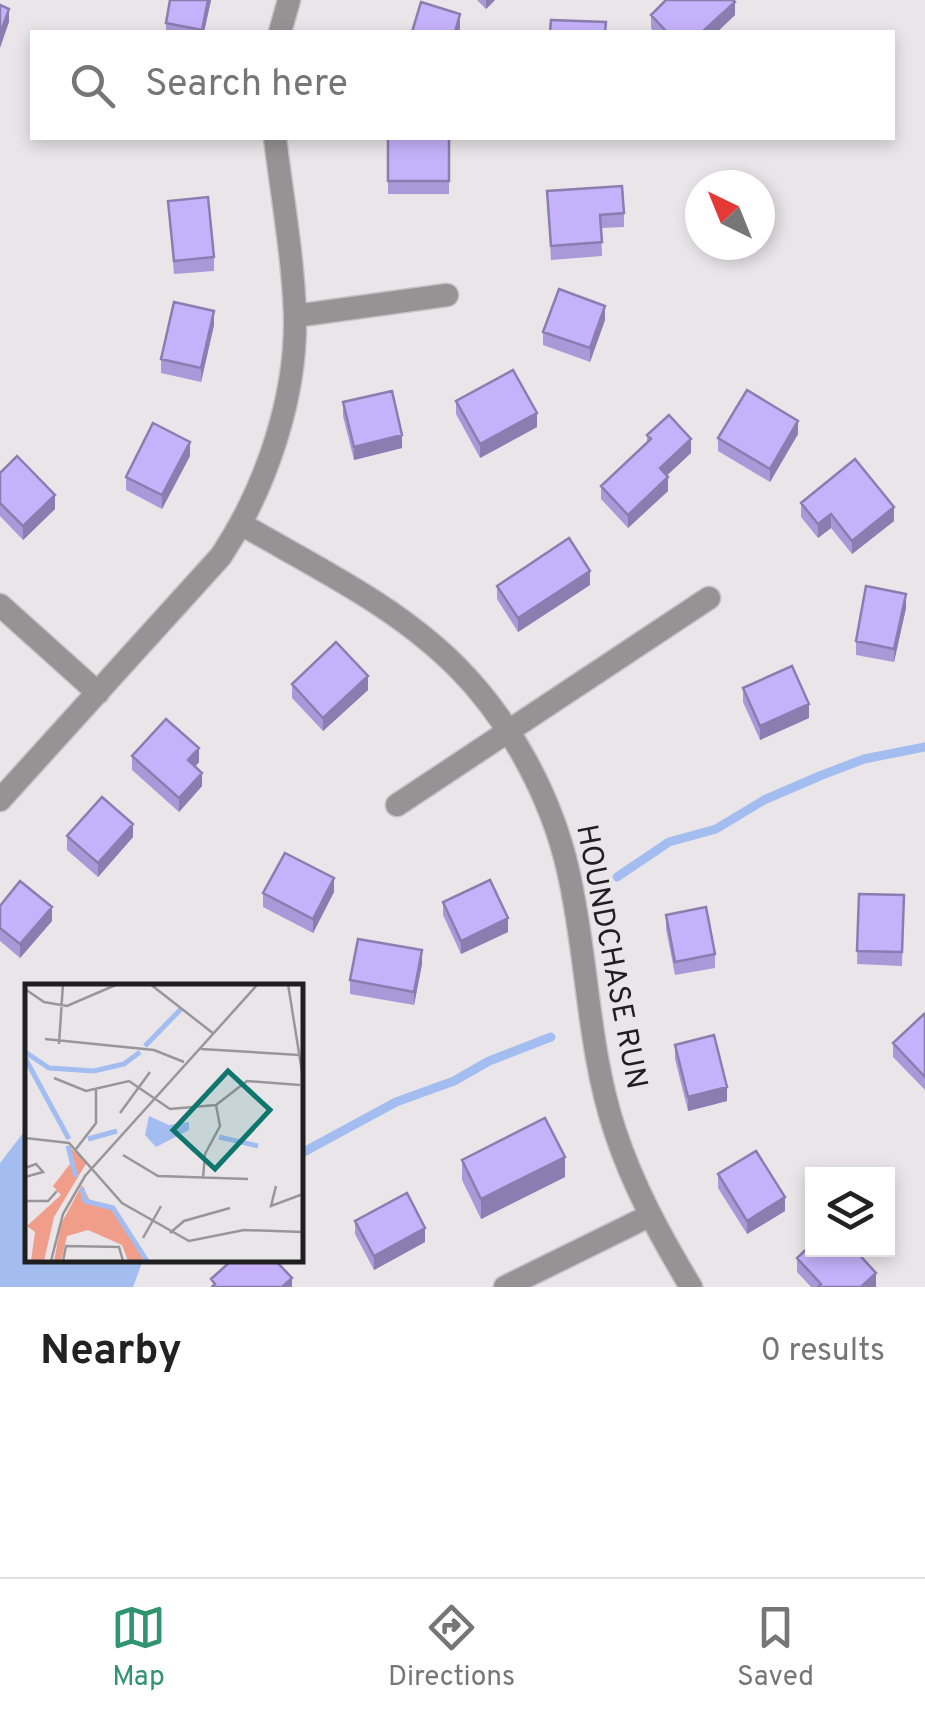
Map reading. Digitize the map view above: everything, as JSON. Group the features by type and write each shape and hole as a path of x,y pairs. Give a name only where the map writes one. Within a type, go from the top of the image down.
{"street":[{"path":"281,30 289,0"},
{"path":"0,800 195,586 242,524 263,474 291,369 295,316 276,140"},
{"path":"295,316 447,295"},
{"name":"HOUNDCHASE RUN","path":"242,524 406,623 458,668 484,698 539,786 557,828 574,905 610,1112 649,1216 691,1287"},
{"path":"397,805 709,598"},
{"path":"0,605 98,693"},
{"path":"505,1287 649,1216"}],"water":[{"path":"25,1131 25,1262 142,1262 133,1287 0,1287 0,1163"}],"building":[{"path":"170,0 208,0 202,30 166,23"},
{"path":"666,0 735,2 704,30 665,30 651,15"},
{"path":"421,2 460,14 456,30 413,30"},
{"path":"0,5 9,9 0,34"},
{"path":"551,20 606,22 605,30 550,30"},
{"path":"388,140 449,140 449,181 388,181"},
{"path":"622,186 624,213 600,215 602,242 551,246 547,191"},
{"path":"208,197 214,257 174,261 168,201"},
{"path":"559,289 605,306 590,348 543,332"},
{"path":"174,302 214,311 201,368 161,359"},
{"path":"513,370 537,413 480,444 456,401"},
{"path":"747,390 798,421 770,469 718,438"},
{"path":"392,391 402,435 354,447 343,402"},
{"path":"669,415 691,439 660,468 668,477 628,515 601,486 651,439 647,435"},
{"path":"153,423 190,442 162,495 126,477"},
{"path":"17,456 55,495 23,526 0,503 0,473"},
{"path":"855,459 894,507 852,541 831,514 818,524 801,503"},
{"path":"569,538 590,571 518,618 497,586"},
{"path":"866,586 906,594 894,649 856,641"},
{"path":"336,642 368,676 323,718 292,684"},
{"path":"792,666 809,704 760,726 743,688"},
{"path":"166,719 199,748 188,760 202,773 179,798 132,756"},
{"path":"102,797 133,824 98,863 67,836"},
{"path":"285,853 334,878 313,919 263,893"},
{"path":"490,880 508,918 461,941 443,902"},
{"path":"20,881 52,907 20,944 0,928 0,906"},
{"path":"859,894 904,895 902,952 857,951"},
{"path":"706,907 715,954 675,962 666,915"},
{"path":"358,939 422,950 414,992 350,980"},
{"path":"925,1016 925,1077 893,1043"},
{"path":"714,1035 727,1087 688,1097 675,1045"},
{"path":"545,1118 565,1157 481,1199 462,1160"},
{"path":"756,1151 785,1197 747,1221 718,1174"},
{"path":"407,1193 425,1228 374,1256 355,1221"},
{"path":"805,1251 805,1257 861,1257 876,1273 861,1287 818,1287 821,1284 797,1258"},
{"path":"230,1262 277,1262 292,1278 282,1287 212,1287 215,1284 211,1279"}],"waterway":[{"path":"617,877 669,842 716,829 764,800 822,775 864,759 925,747"},
{"path":"302,1153 396,1102 454,1081 489,1061 551,1037"}]}
